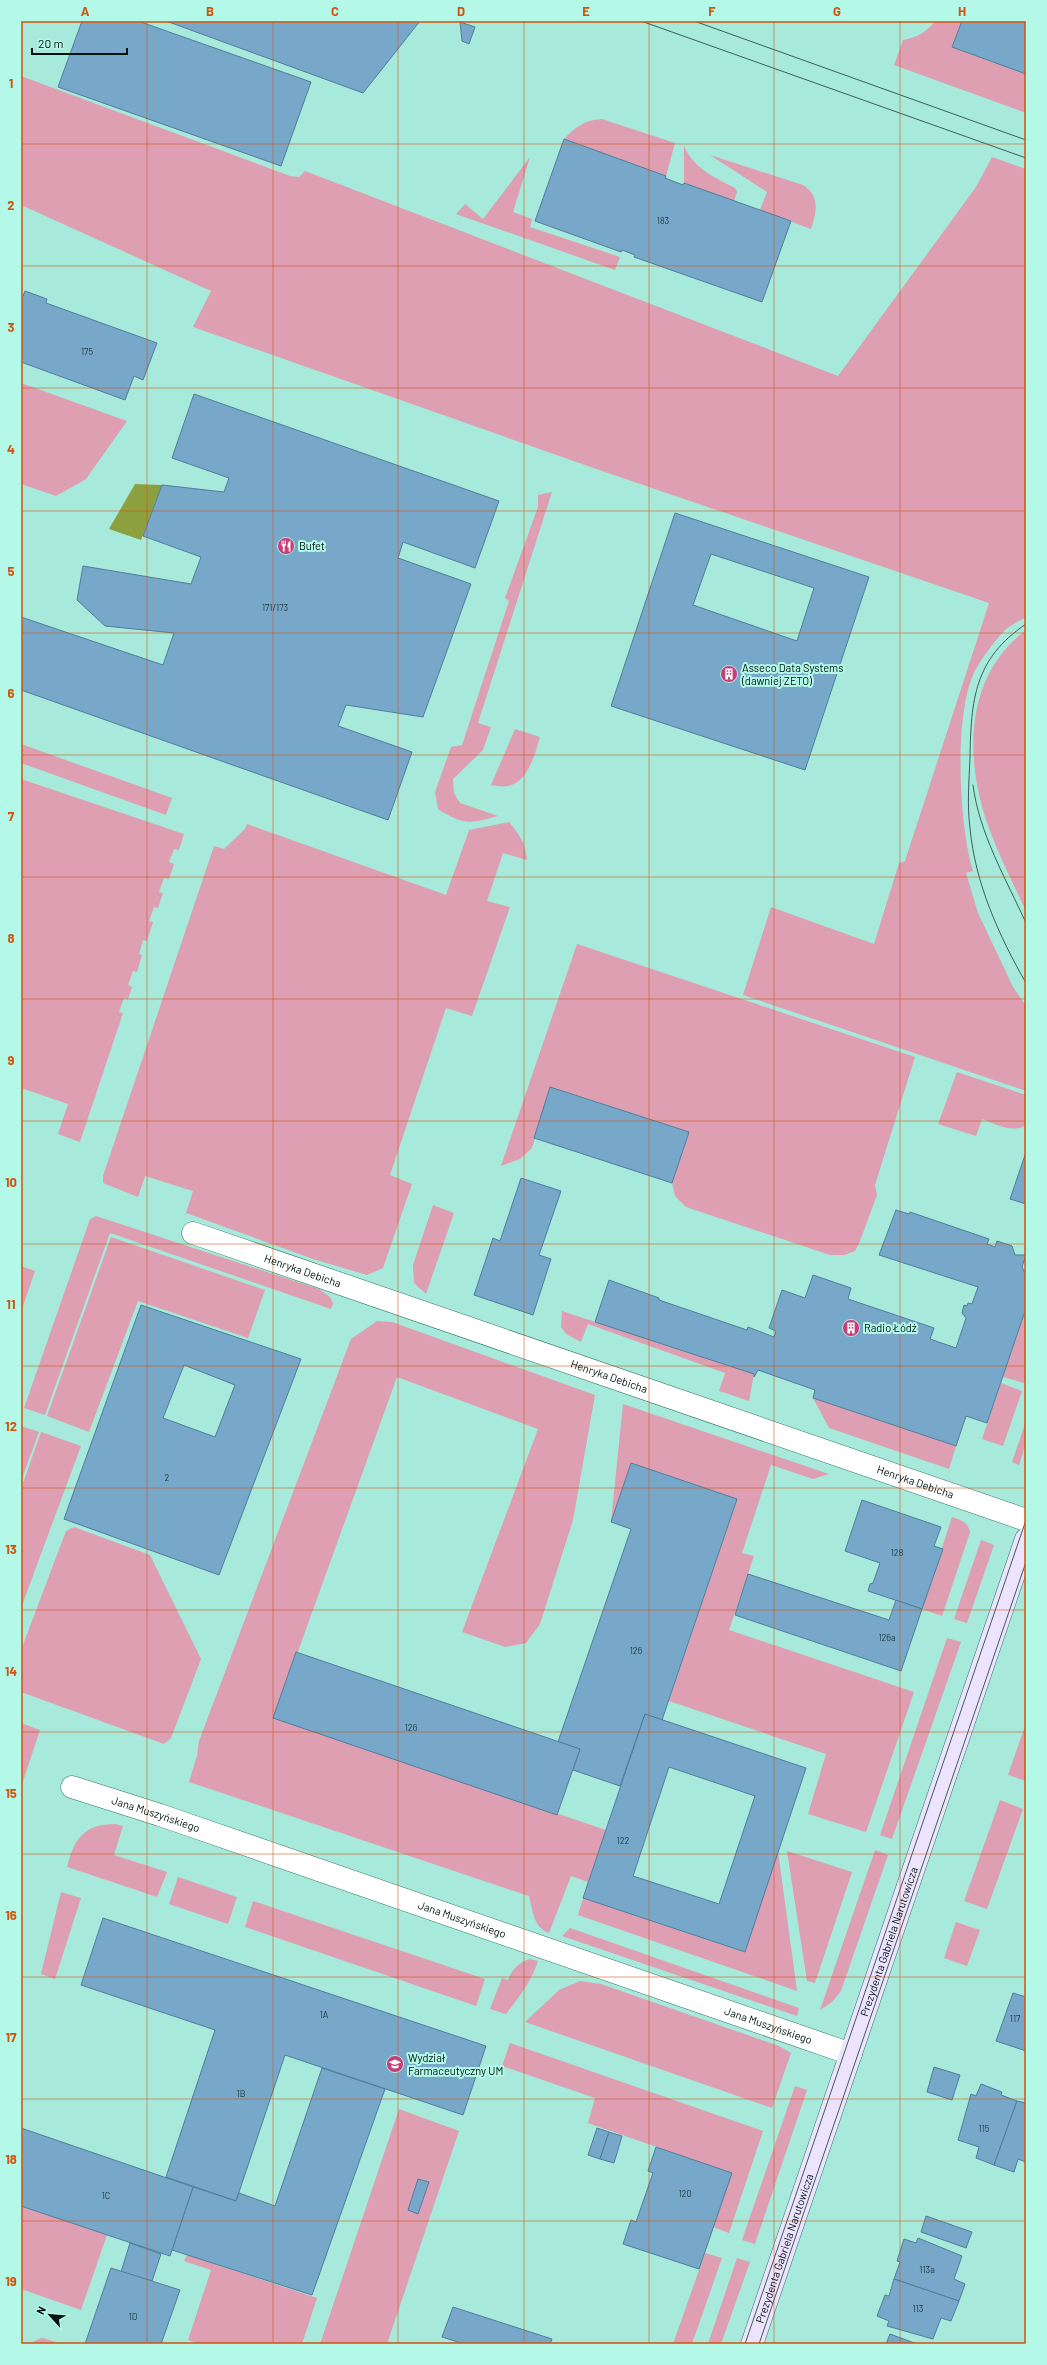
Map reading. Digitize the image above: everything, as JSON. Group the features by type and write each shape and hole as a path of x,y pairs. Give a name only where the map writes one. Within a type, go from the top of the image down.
{"street":[{"name":"Henryka Debicha","path":"193,1233 1026,1520"},
{"name":"Prezydenta Gabriela Narutowicza","path":"752,2344 1026,1539"},
{"name":"Jana Muszyńskiego","path":"72,1787 168,1818 851,2054"}],"shaded area":[{"path":"935,21 962,21 952,47 1026,74 1026,113 894,65 903,40 921,34"},
{"path":"21,76 290,176 299,177 305,171 838,376 976,187 992,157 1026,169 1026,617 1010,626 1001,634 975,670 967,694 963,718 961,772 964,827 973,871 966,873 978,913 1013,987 1026,1006 1026,1091 743,995 771,907 874,944 899,863 905,861 989,603 602,471 193,327 211,291 21,205"},
{"path":"602,119 675,143 666,176 564,139 581,125 590,121"},
{"path":"684,146 693,161 705,172 735,188 737,192 734,201 684,183"},
{"path":"710,155 803,185 812,194 816,204 815,216 811,229 760,210 767,192"},
{"path":"530,157 513,212 532,219 530,227 620,257 615,270 456,214 465,204 483,219"},
{"path":"21,383 127,421 86,479 56,496 21,484"},
{"path":"135,484 162,485 141,540 109,529"},
{"path":"552,492 478,723 491,727 483,750 453,779 454,793 460,803 498,816 480,821 467,822 454,818 438,809 435,792 451,747 462,745 509,601 505,598 538,507 538,495"},
{"path":"1026,630 1026,911 990,831 981,804 973,749 975,722 980,696 990,672 1005,649"},
{"path":"515,729 540,737 530,766 521,779 515,783 508,786 491,785"},
{"path":"21,744 172,798 166,815 21,763"},
{"path":"21,779 184,834 179,850 174,849 169,862 174,864 169,879 164,878 159,892 163,893 158,908 154,907 149,921 153,922 147,941 143,940 139,954 142,955 137,972 133,971 128,985 132,987 128,999 124,998 119,1012 123,1013 80,1142 58,1134 68,1104 21,1088"},
{"path":"509,822 521,840 525,849 527,860 503,853 487,901 510,907 472,1016 446,1008 390,1175 412,1184 383,1268 367,1275 313,1259 186,1213 193,1191 145,1176 138,1197 103,1183 103,1176 214,846 224,849 245,829 247,824 446,895 469,830"},
{"path":"577,944 915,1057 875,1185 877,1195 855,1251 844,1255 830,1255 686,1207 675,1196 672,1183 689,1132 551,1087 532,1148 520,1159 501,1166"},
{"path":"957,1072 1026,1095 1026,1125 1015,1129 1004,1127 982,1119 976,1136 938,1124"},
{"path":"433,1205 454,1213 426,1294 414,1283 413,1265"},
{"path":"96,1216 319,1289 330,1297 333,1303 331,1309 110,1233 45,1415 24,1408 90,1219"},
{"path":"111,1237 265,1290 248,1338 138,1301 89,1432 47,1416"},
{"path":"21,1266 35,1271 21,1312"},
{"path":"562,1311 754,1374 749,1401 719,1391 725,1373 588,1324 581,1342 566,1334 561,1327"},
{"path":"1024,1314 1026,1315 1026,1378 1024,1383 1003,1377"},
{"path":"377,1321 392,1322 595,1395 573,1520 540,1624 526,1643 505,1647 462,1632 538,1429 397,1377 274,1718 606,1830 588,1882 571,1876 549,1933 540,1927 534,1918 529,1896 189,1782 197,1756 199,1741 351,1339"},
{"path":"1001,1383 1022,1391 1003,1446 982,1439"},
{"path":"813,1398 956,1446 949,1469 829,1428"},
{"path":"623,1404 829,1474 813,1479 771,1465 742,1553 754,1556 729,1630 914,1692 866,1832 808,1814 826,1754 669,1701 737,1499 631,1463 611,1522"},
{"path":"1026,1421 1026,1443 1019,1465 1012,1462"},
{"path":"21,1426 39,1432 21,1481"},
{"path":"41,1432 81,1446 21,1608 21,1489"},
{"path":"952,1517 961,1520 966,1524 970,1532 942,1616 922,1609"},
{"path":"74,1527 150,1555 201,1659 171,1738 164,1744 21,1692 21,1650 66,1531"},
{"path":"981,1540 994,1545 967,1623 954,1619"},
{"path":"947,1638 961,1642 892,1839 880,1835"},
{"path":"21,1723 40,1730 21,1787"},
{"path":"1026,1723 1026,1781 1008,1775"},
{"path":"1000,1800 1023,1809 987,1909 964,1901"},
{"path":"115,1824 123,1826 114,1855 167,1872 157,1897 67,1867 73,1848 82,1835 95,1827"},
{"path":"875,1850 888,1855 841,1991 832,2002 820,2010"},
{"path":"778,1851 797,1991 578,1915 583,1898 744,1952"},
{"path":"787,1851 852,1872 815,1983 807,1981"},
{"path":"178,1877 237,1897 228,1924 169,1904"},
{"path":"61,1892 81,1898 55,1979 41,1974"},
{"path":"253,1901 485,1979 476,2006 245,1927"},
{"path":"956,1922 980,1930 967,1966 944,1958"},
{"path":"570,1928 799,2008 797,2016 562,1936"},
{"path":"530,1959 538,1961 532,1976 516,2002 506,2014 490,2009 502,1978 508,1980 516,1966"},
{"path":"580,1981 601,1984 779,2046 791,2053 772,2108 525,2022 559,1990"},
{"path":"510,2043 763,2131 729,2233 713,2227 731,2173 588,2123 595,2098 502,2066"},
{"path":"795,2086 807,2090 755,2244 742,2240"},
{"path":"399,2109 459,2131 387,2344 320,2344"},
{"path":"21,2206 107,2235 81,2310 21,2289"},
{"path":"705,2253 722,2258 692,2344 673,2344"},
{"path":"187,2255 317,2298 302,2344 200,2344 188,2340 211,2270 184,2261"},
{"path":"737,2258 750,2262 721,2344 708,2344"},
{"path":"43,2338 61,2344 30,2344"}],"building":[{"path":"82,21 138,21 311,82 281,166 58,87"},
{"path":"166,21 420,21 363,93"},
{"path":"962,21 1026,21 1026,74 952,47"},
{"path":"460,22 475,27 469,44 462,41"},
{"path":"564,139 666,176 665,178 683,185 684,183 791,221 762,302 634,257 635,255 622,250 621,252 535,221"},
{"path":"25,291 47,299 46,303 157,343 143,380 134,376 125,400 21,362 21,295 23,296"},
{"path":"194,394 499,501 475,568 403,542 398,558 471,584 423,717 346,705 338,726 412,752 388,820 21,690 21,617 163,665 174,633 105,626 77,600 83,566 191,584 201,557 143,536 162,485 224,492 229,478 172,458"},
{"name":"Asseco Data Systems (dawniej ZETO)","path":"675,513 869,577 805,770 611,706","holes":["711,554 814,588 797,641 693,605"]},
{"path":"550,1087 689,1132 672,1183 534,1138"},
{"path":"1025,1155 1026,1156 1026,1204 1010,1199"},
{"path":"521,1178 561,1191 539,1255 551,1259 533,1315 474,1295 493,1238 500,1241"},
{"name":"Radio Łódź","path":"896,1210 909,1214 910,1212 989,1239 987,1244 995,1247 997,1241 1012,1246 1015,1255 1026,1255 1022,1267 1026,1275 1026,1315 1024,1314 987,1423 966,1416 956,1446 813,1398 815,1390 758,1370 754,1377 754,1374 595,1322 609,1280 659,1298 659,1300 747,1330 748,1327 774,1337 776,1331 769,1328 782,1290 805,1298 813,1275 851,1288 848,1299 934,1328 930,1339 956,1348 966,1318 962,1313 964,1305 967,1306 968,1303 972,1304 978,1287 879,1255"},
{"path":"141,1305 301,1359 219,1575 64,1519","holes":["184,1365 235,1385 215,1437 163,1418"]},
{"path":"631,1463 737,1499 662,1720 645,1714 620,1786 573,1770 580,1749 558,1742 631,1529 611,1522"},
{"path":"862,1500 941,1527 934,1546 943,1549 922,1609 868,1591 870,1584 873,1583 880,1563 845,1551"},
{"path":"748,1574 889,1620 896,1600 922,1609 901,1671 735,1615"},
{"path":"296,1652 580,1749 557,1815 273,1718"},
{"path":"645,1714 806,1768 745,1952 583,1898","holes":["669,1767 755,1796 719,1904 633,1876"]},
{"name":"Wydział Farmaceutyczny UM","path":"103,1918 486,2046 463,2115 285,2055 236,2201 166,2177 215,2030 81,1985"},
{"path":"1013,1993 1026,1997 1026,2051 996,2041"},
{"path":"934,2067 960,2075 952,2100 927,2092"},
{"path":"322,2068 385,2089 312,2295 172,2250 193,2187 236,2201 239,2193 275,2206"},
{"path":"981,2084 1002,2092 1001,2095 1017,2101 994,2165 976,2158 979,2147 958,2140 971,2094 976,2096"},
{"path":"1017,2101 1026,2103 1026,2162 1018,2159 1014,2172 994,2165"},
{"path":"21,2128 193,2187 170,2256 21,2206"},
{"path":"597,2128 609,2132 600,2159 588,2155"},
{"path":"609,2132 622,2136 614,2163 600,2159"},
{"path":"656,2147 732,2173 699,2269 623,2244 631,2220 636,2222 653,2173 648,2171"},
{"path":"418,2179 429,2182 418,2214 408,2210"},
{"path":"926,2216 972,2232 966,2248 921,2232"},
{"path":"918,2238 962,2256 954,2279 965,2284 959,2301 894,2279 900,2262 897,2261 904,2239 916,2243"},
{"path":"130,2243 161,2254 152,2281 121,2272"},
{"path":"111,2268 180,2290 161,2344 85,2344"},
{"path":"894,2279 959,2301 951,2321 941,2318 933,2339 887,2326 889,2321 877,2316 885,2295 889,2296"},
{"path":"453,2307 552,2339 550,2344 464,2344 442,2337"},
{"path":"890,2334 917,2344 886,2344"}],"tram line":[{"path":"641,21 1026,158"},
{"path":"694,21 1026,140"},
{"path":"1026,624 1009,637 995,652 986,666 979,682 974,699 972,718 968,802 973,849 983,889 998,928 1026,983"},
{"path":"973,785 976,803 987,838 1026,923"},
{"path":"745,2344 1026,1520"},
{"path":"759,2344 1026,1562"}],"place":[{"name":"Bufet","path":"286,546"},
{"name":"Asseco Data Systems (dawniej ZETO)","path":"729,674"},
{"name":"Radio Łódź","path":"851,1328"},
{"name":"Wydział Farmaceutyczny UM","path":"395,2064"}]}
